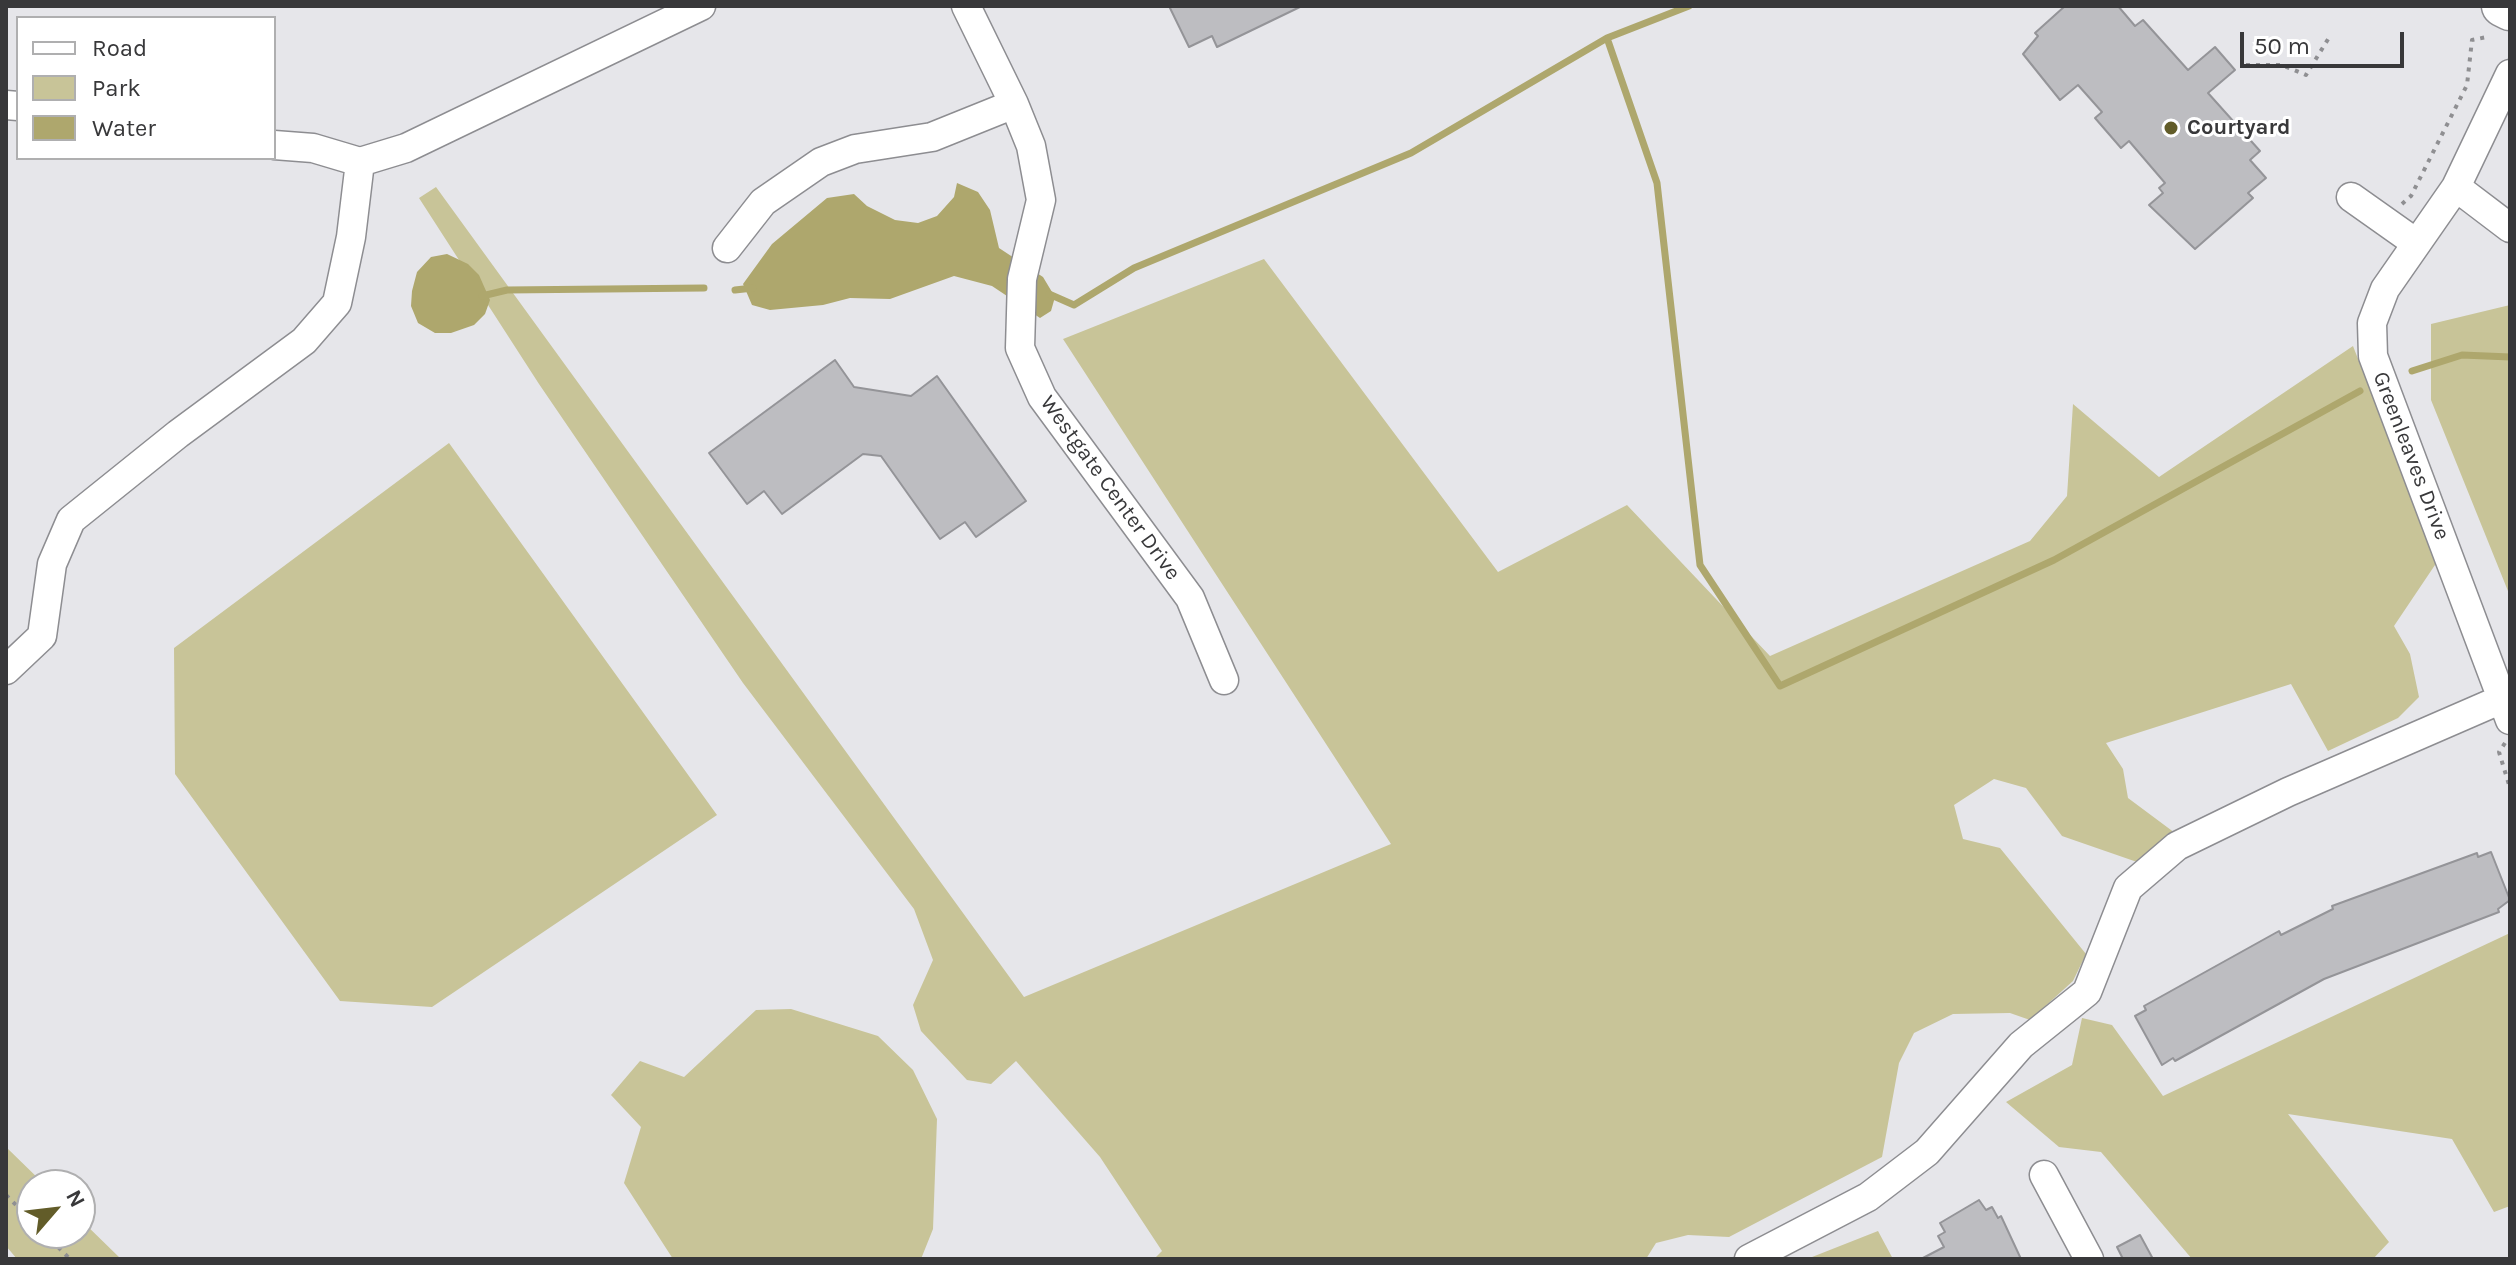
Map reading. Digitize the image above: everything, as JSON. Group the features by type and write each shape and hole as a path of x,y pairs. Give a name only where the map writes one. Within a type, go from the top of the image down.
{"street":[{"path":"276,145 313,148 360,162 406,148 701,6"},
{"name":"Westgate Center Drive","path":"966,6 1014,104 1040,177 1041,200 1022,279 1018,318 1020,348 1042,397 1190,598 1224,680"},
{"name":"Greenleaves Drive","path":"2506,709 2373,356 2372,323 2385,289 2456,187 2510,74"},
{"path":"727,248 763,202 821,162 855,149 932,137 1014,104"},
{"path":"6,670 42,636 52,564 71,520 178,434 304,341 337,303 351,237 360,162"},
{"path":"2456,187 2510,228"},
{"path":"2351,197 2416,243"},
{"path":"1749,1259 1868,1197 1927,1152 2021,1045 2087,992 2128,888 2177,846 2288,792 2506,709"},
{"path":"2044,1175 2089,1259"}],"path":[{"path":"2391,205 2405,202 2411,196 2467,85 2472,40 2500,18"},
{"path":"2246,65 2282,65 2306,75 2330,36"},
{"path":"2510,740 2499,752 2510,788"}],"green space":[{"path":"436,187 1024,997 1391,844 1063,339 1264,259 1498,572 1627,505 1770,656 2030,541 2067,496 2073,404 2159,477 2353,346 2437,562 2394,626 2410,654 2419,697 2398,718 2328,751 2291,684 2106,743 2123,769 2128,798 2175,833 2137,862 2062,836 2026,788 1994,779 1954,805 1963,839 2000,848 2086,954 2073,981 2030,1020 2010,1013 1953,1014 1914,1033 1899,1063 1882,1157 1729,1237 1688,1235 1656,1243 1646,1259 1154,1259 1162,1251 1100,1157 1016,1061 991,1084 967,1080 921,1031 913,1005 933,960 914,909 743,683 539,384 419,198"},
{"path":"2510,305 2510,596 2431,400 2431,324"},
{"path":"449,443 717,815 432,1007 340,1001 175,774 174,648"},
{"path":"2510,933 2510,1206 2494,1212 2452,1139 2288,1114 2389,1242 2373,1259 2192,1259 2101,1152 2059,1147 2006,1102 2072,1065 2082,1018 2112,1025 2163,1096"},
{"path":"791,1009 878,1036 913,1070 937,1119 933,1229 921,1259 673,1259 624,1183 641,1127 611,1095 640,1061 684,1077 756,1010"},
{"path":"6,1147 29,1169 16,1169 16,1249 96,1249 96,1235 121,1259 17,1259 6,1246"},
{"path":"1878,1231 1893,1259 1807,1259"}],"water":[{"path":"957,183 978,192 990,210 999,248 1043,277 1055,297 1051,311 1040,318 992,286 954,276 890,299 850,298 823,305 770,310 752,305 743,284 772,244 827,198 854,194 867,206 895,220 918,223 937,216 954,197"},
{"path":"447,254 468,264 479,275 490,300 485,314 474,325 451,333 435,333 418,323 411,306 412,291 417,272 431,257"}],"building":[{"path":"1169,6 1302,6 1217,47 1212,36 1189,47"},
{"name":"Courtyard","path":"2065,6 2118,6 2135,26 2143,20 2188,70 2215,47 2235,70 2208,93 2260,151 2250,160 2266,178 2248,193 2253,198 2195,249 2149,205 2163,193 2159,188 2165,183 2129,141 2121,148 2095,118 2102,112 2078,85 2060,100 2023,54 2038,36 2035,33"},
{"path":"835,360 854,387 911,396 937,376 1026,501 976,537 965,522 940,539 881,456 863,454 782,514 764,491 747,504 709,453"},
{"path":"2491,852 2510,900 2498,909 2499,912 2324,979 2175,1061 2173,1058 2162,1065 2135,1016 2146,1010 2144,1006 2279,931 2281,935 2333,909 2332,906 2477,853 2478,857"},
{"path":"1979,1200 1986,1210 1992,1207 1998,1218 2001,1216 2021,1259 1921,1259 1944,1247 1938,1236 1945,1232 1940,1223"},
{"path":"2140,1235 2153,1259 2123,1259 2117,1247"}],"waterway":[{"path":"1049,294 1074,305 1134,268 1411,153 1607,38 1689,6"},
{"path":"1607,38 1657,183 1700,565 1780,686 2054,560 2360,391"},
{"path":"482,296 507,290 704,288"},
{"path":"735,290 753,288"},
{"path":"2412,371 2462,355 2510,357"}],"place":[{"name":"Courtyard","path":"2171,128"}]}
